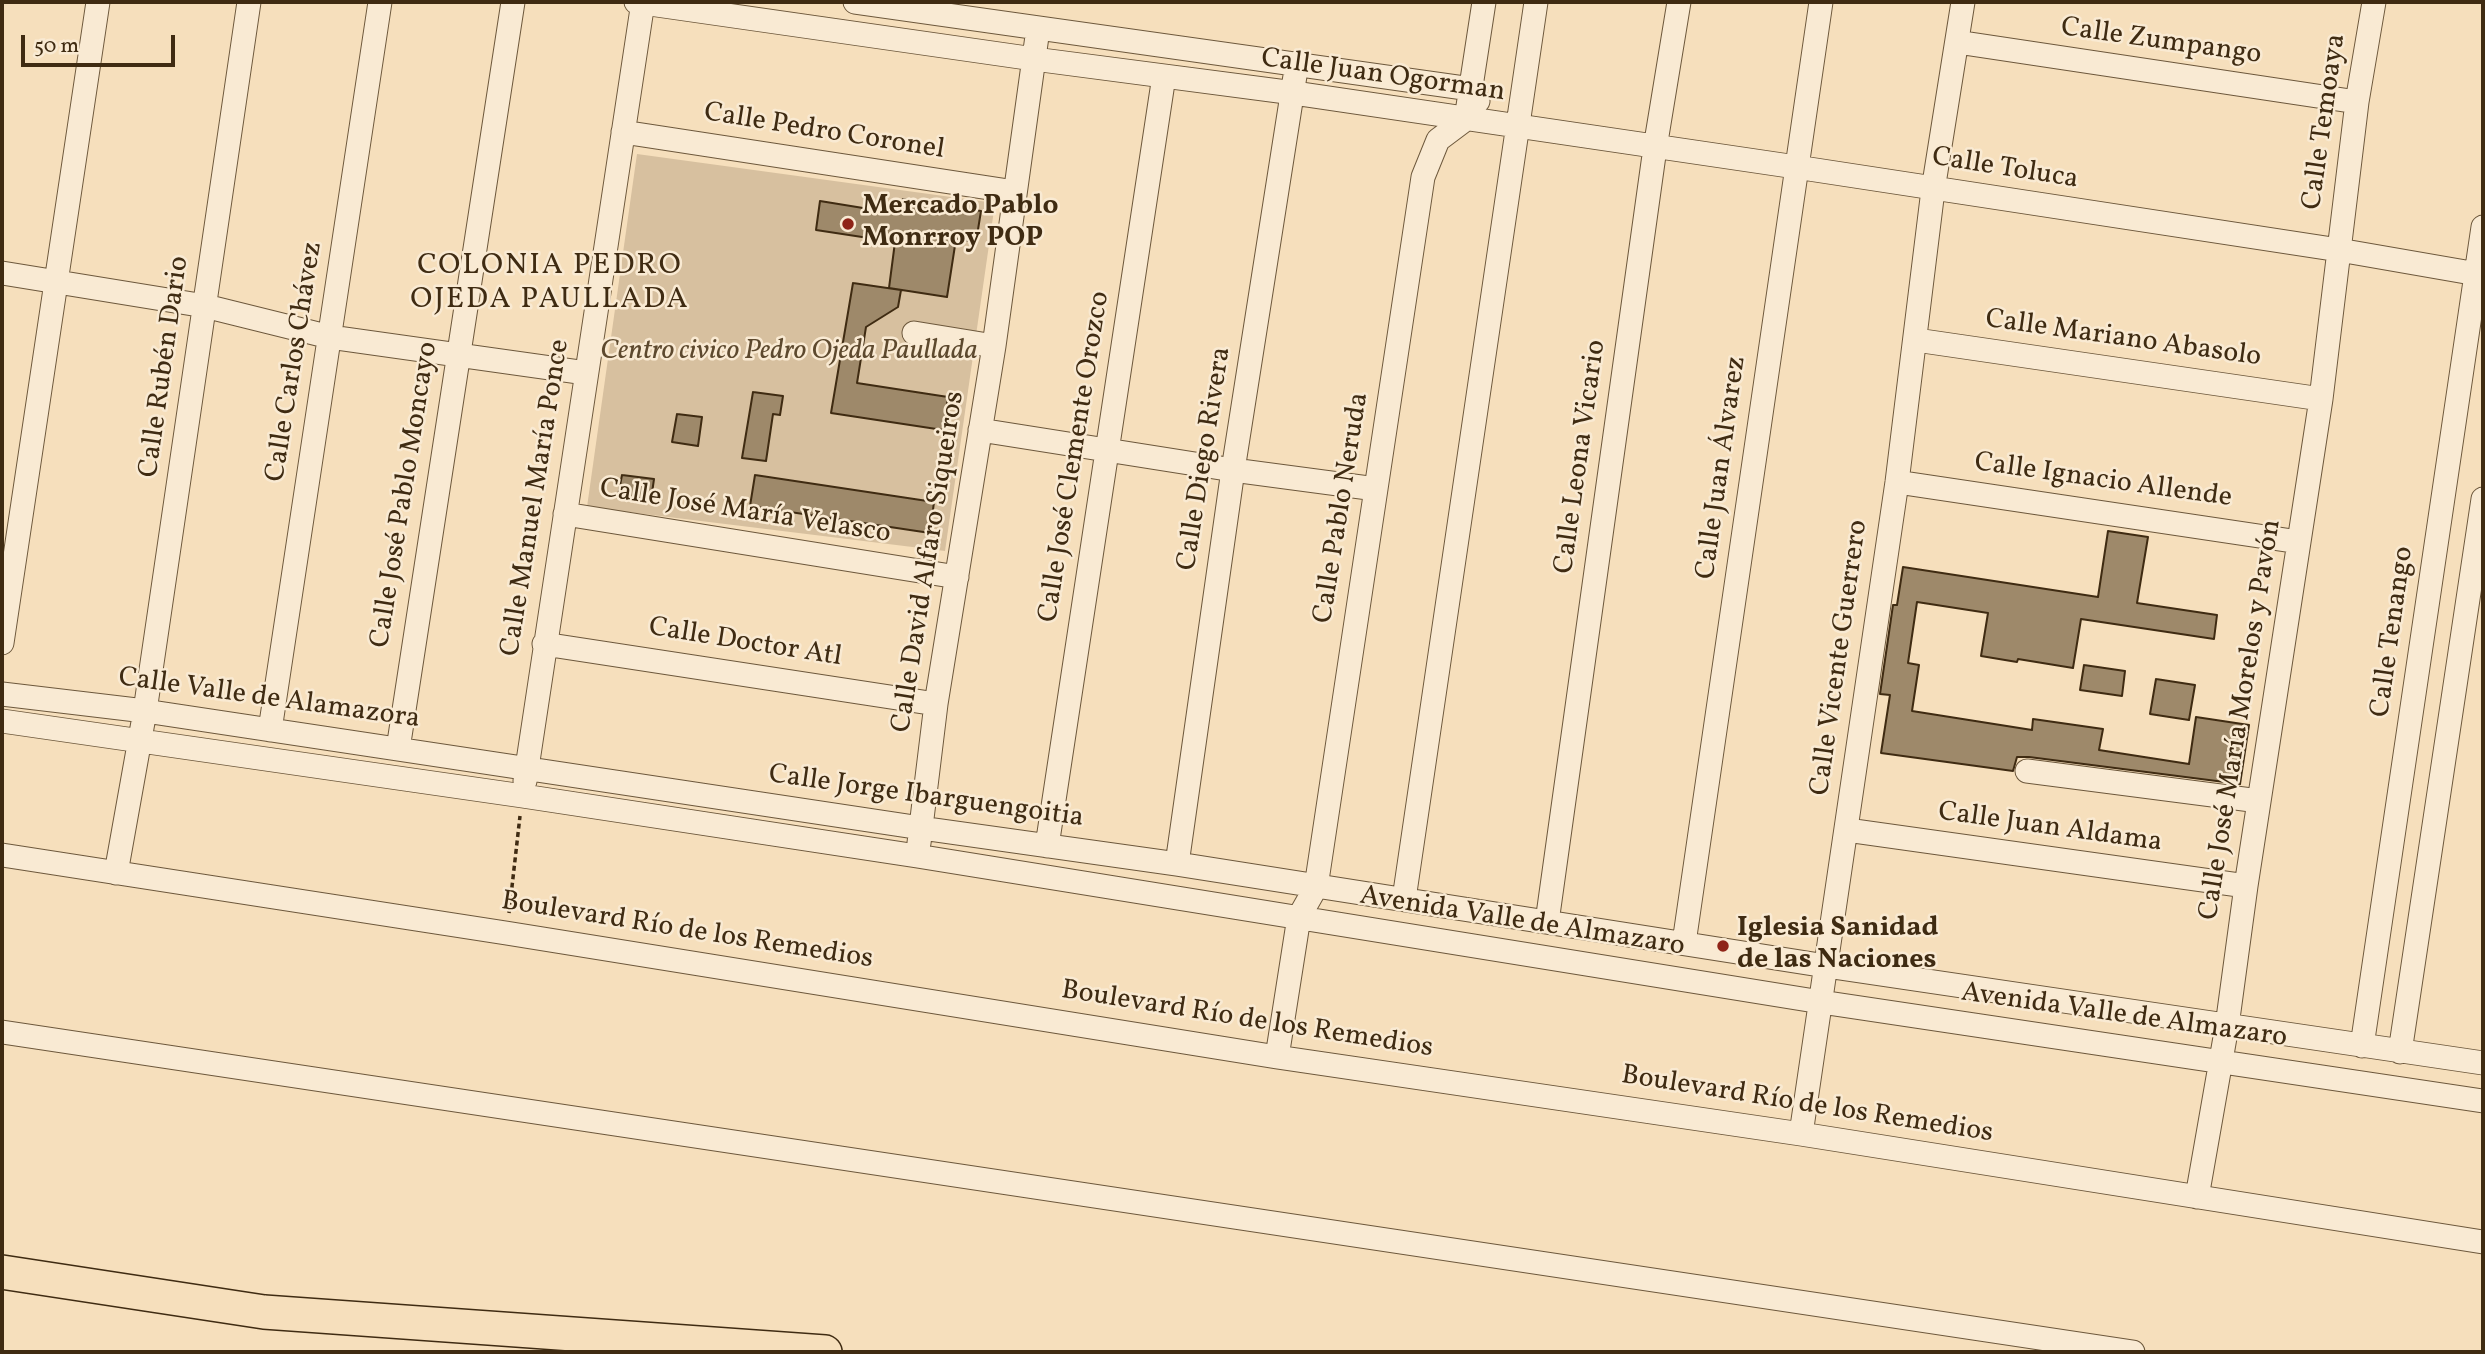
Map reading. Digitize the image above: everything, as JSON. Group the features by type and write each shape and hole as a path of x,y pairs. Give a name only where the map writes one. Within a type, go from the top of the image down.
{"highway":[{"path":"2,1272 264,1312 825,1352"}],"street":[{"path":"2,643 98,2"},
{"name":"Calle Rubén Dario","path":"116,873 145,711 249,2"},
{"name":"Calle Carlos Chávez","path":"270,730 380,2"},
{"name":"Calle José Pablo Moncayo","path":"398,749 513,2"},
{"name":"Calle Juan Ogorman","path":"641,2 1518,127"},
{"name":"Calle Manuel María Ponce","path":"523,796 641,2"},
{"name":"Calle Juan Ogorman","path":"855,2 1471,89 1478,103 1491,115 1518,127"},
{"path":"1466,119 1484,2"},
{"path":"1404,899 1536,2"},
{"name":"Calle Leona Vicario","path":"1547,922 1679,2"},
{"name":"Calle Juan Álvarez","path":"1684,943 1821,2"},
{"name":"Calle Vicente Guerrero","path":"1801,1134 1897,482 1933,190 1963,2"},
{"name":"Calle Temoaya","path":"2339,250 2357,102 2374,2"},
{"name":"Calle David Alfaro Siqueiros","path":"917,856 936,704 994,346 1038,29"},
{"name":"Calle Zumpango","path":"1957,42 2357,102"},
{"name":"Calle Diego Rivera","path":"1177,864 1233,470 1297,63"},
{"name":"Calle José Clemente Orozco","path":"1047,846 1164,76"},
{"name":"Calle Pablo Neruda","path":"1299,917 1316,887 1423,177 1438,140 1466,119"},
{"name":"Calle Toluca","path":"1518,127 1796,167 2480,274"},
{"name":"Calle Pedro Coronel","path":"623,132 1015,192"},
{"name":"Calle Tenango","path":"2362,1046 2480,274 2483,227"},
{"name":"Calle José María Morelos y Pavón","path":"2197,1197 2222,1061 2246,886 2321,399 2339,250"},
{"path":"2,273 205,306 330,337 586,373"},
{"path":"914,333 994,346"},
{"name":"Calle Mariano Abasolo","path":"1916,340 2321,399"},
{"path":"980,430 1233,470 1376,489"},
{"name":"Calle Ignacio Allende","path":"1897,482 2299,542"},
{"path":"2400,1052 2483,499"},
{"name":"Calle José María Velasco","path":"565,514 957,577"},
{"name":"Calle Doctor Atl","path":"544,643 936,704"},
{"path":"2420,661 2459,667"},
{"name":"Calle Valle de Alamazora","path":"2,694 145,711 526,768"},
{"path":"2,721 523,796"},
{"name":"Calle Jorge Ibarguengoitia","path":"526,768 1316,887"},
{"path":"2027,771 2259,801"},
{"name":"Calle Jorge Ibarguengoitia","path":"523,796 1299,917"},
{"name":"Calle Juan Aldama","path":"1847,830 2246,886"},
{"name":"Boulevard Río de los Remedios","path":"2,855 1277,1057 1801,1134 2483,1242"},
{"name":"Avenida Valle de Almazaro","path":"1316,887 2483,1063"},
{"path":"1277,1057 1299,917"},
{"name":"Avenida Valle de Almazaro","path":"1299,917 1821,1002 2483,1101"},
{"path":"2,1032 2133,1352"}],"path":[{"path":"506,933 523,796"}],"green space":[{"name":"Centro civico Pedro Ojeda Paullada","path":"637,154 995,203 945,551 587,507"}],"building":[{"path":"903,199 981,211 976,242 956,239 947,297 889,288 895,242 816,230 820,201 900,214"},
{"path":"853,283 901,290 898,307 866,327 857,383 948,397 943,430 831,413"},
{"path":"753,392 783,396 780,415 773,414 766,461 742,458"},
{"path":"677,414 702,417 698,446 672,442"},
{"path":"622,475 654,479 651,500 618,496"},
{"path":"755,475 934,502 930,533 750,506"},
{"path":"2108,531 2148,537 2137,603 2217,615 2214,639 2081,619 2073,668 2018,659 2017,662 1981,656 1988,613 1917,602 1908,663 1919,665 1912,711 2032,730 2033,719 2103,729 2099,750 2189,764 2196,717 2249,725 2240,784 2029,757 2017,757 2013,771 1881,753 1890,695 1880,694 1893,605 1897,605 1903,567 2098,597"},
{"path":"2084,665 2125,671 2122,696 2080,690"},
{"path":"2156,679 2195,685 2189,720 2150,714"}],"place":[{"name":"Mercado Pablo Monrroy POP","path":"848,224"},
{"name":"Iglesia Sanidad de las Naciones","path":"1723,946"}],"district":[{"name":"COLONIA PEDRO OJEDA PAULLADA","path":"550,284"}]}
